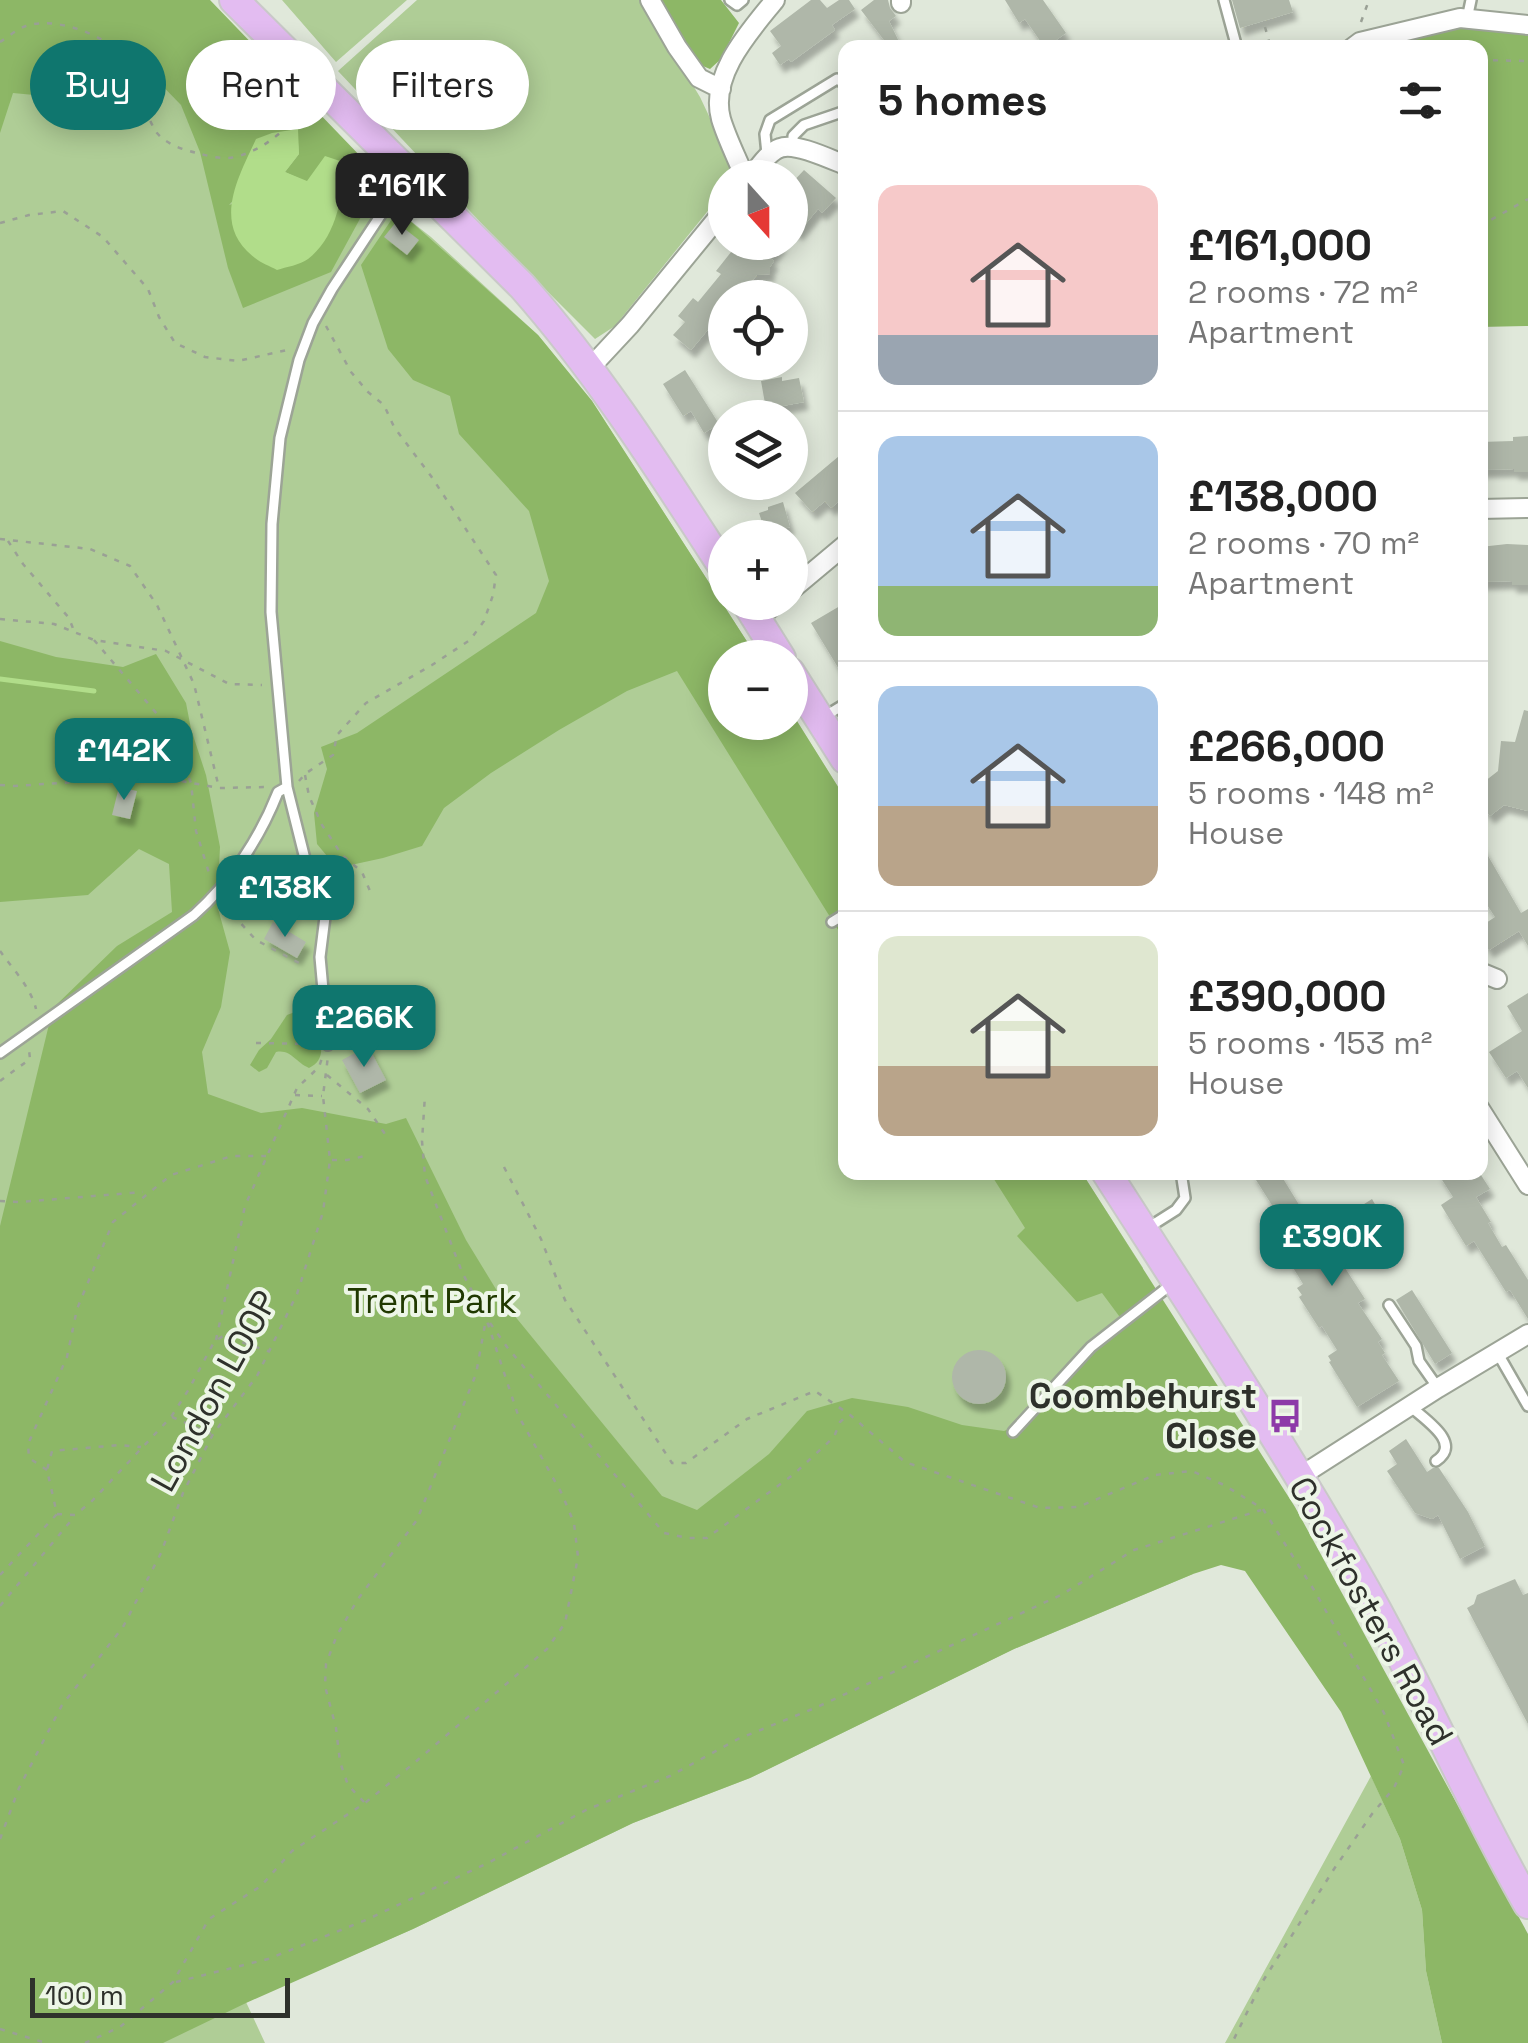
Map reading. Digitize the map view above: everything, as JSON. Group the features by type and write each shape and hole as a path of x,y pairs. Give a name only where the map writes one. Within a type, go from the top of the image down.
{"main road":[{"path":"234,0 256,30 414,179 558,326 708,544"},
{"path":"808,700 838,748"},
{"name":"Cockfosters Road","path":"1111,1180 1358,1575 1528,1904"}],"street":[{"path":"650,0 699,78 721,89"},
{"path":"740,160 720,115 721,89 747,36 775,0"},
{"path":"1375,40 1460,18 1469,9 1527,21"},
{"path":"764,160 780,148 794,147 838,163"},
{"path":"589,369 630,326 708,230"},
{"path":"1488,509 1528,508"},
{"path":"808,576 838,551"},
{"path":"1488,1122 1528,1185"},
{"path":"1299,1477 1528,1334"}],"lane":[{"path":"730,0 737,5 744,0"},
{"path":"1224,0 1235,40"},
{"path":"768,156 764,134 770,120 838,80"},
{"path":"794,147 793,136 804,126 838,114"},
{"path":"328,1045 320,956 325,917 287,791 271,612 272,524 280,438 304,345 320,311 386,207 414,179"},
{"path":"820,719 838,708"},
{"path":"0,1053 194,915 216,895 264,828 278,792 287,791"},
{"path":"832,922 838,918"},
{"path":"1143,1230 1176,1210 1186,1198 1183,1180"},
{"path":"1013,1432 1091,1347 1176,1282"},
{"path":"1389,1305 1438,1388"},
{"path":"1497,1352 1528,1406"},
{"path":"1410,1406 1446,1440 1447,1450 1436,1461"}],"path":[{"path":"1357,40 1368,0"},
{"path":"0,42 25,26 52,22 82,30 124,54 136,72 144,108 158,135 181,149 234,158 283,130"},
{"path":"1265,27 1269,40"},
{"path":"1488,60 1528,61"},
{"path":"374,168 382,198"},
{"path":"1488,221 1528,198"},
{"path":"0,222 63,211 90,228 103,237 148,288 174,343 205,357 238,361 304,345"},
{"path":"287,791 333,755 337,735 366,703 470,640 484,621 496,575 431,476 394,428 384,405 351,372 320,311"},
{"path":"0,539 90,549 130,566 157,605 194,684 219,788"},
{"path":"7,539 69,618 75,632"},
{"path":"0,619 54,624 94,640 166,651 230,684 278,684"},
{"path":"94,640 163,721 178,750 191,782 196,831 216,895 256,940 270,949 299,963 320,956"},
{"path":"305,774 308,796 322,825 342,856 362,872 370,891"},
{"path":"0,785 135,778 219,788 269,787"},
{"path":"0,952 36,1004 36,1021 28,1033"},
{"path":"0,1606 74,1515 171,1417 216,1340 245,1206 297,1088 319,1067 328,1045 256,1043"},
{"name":"London LOOP","path":"0,1839 19,1788 62,1705 122,1627 161,1553 182,1493 212,1434 257,1376 297,1294 322,1212 330,1160 323,1096 328,1045"},
{"path":"0,1081 30,1059"},
{"path":"327,1075 368,1109 387,1137"},
{"path":"84,2043 120,2027 173,1982 209,1919 260,1886 292,1850 364,1803 547,1649 565,1623 578,1557 574,1524 562,1494 518,1415 486,1318 462,1272 425,1176 425,1094"},
{"path":"294,1095 323,1096"},
{"path":"46,1470 29,1458 28,1444 67,1357 77,1309 113,1222 171,1175 232,1156 266,1156"},
{"path":"330,1160 366,1156"},
{"path":"504,1167 541,1239 565,1300 672,1462 686,1463 747,1420 816,1392 906,1462 1040,1508 1078,1507 1155,1475 1192,1471 1224,1484 1263,1510 1384,1712 1404,1765 1394,1788 1334,1869 1260,1984 1232,2043"},
{"path":"0,1201 147,1192"},
{"path":"486,1318 664,1532 707,1538 794,1474 834,1436 849,1414"},
{"path":"364,1803 348,1784 340,1762 336,1728 324,1686 326,1664 337,1634 358,1599 416,1520 476,1374 486,1318"},
{"path":"216,1340 223,1336 269,1351"},
{"path":"171,1417 212,1434"},
{"path":"57,1514 46,1470 52,1451 142,1447"},
{"path":"173,1982 268,1959 366,1920 488,1863 586,1810 670,1776 738,1739 815,1708 1061,1595 1134,1550 1263,1510"},
{"path":"57,1514 74,1515"},
{"path":"0,1575 57,1514"},
{"path":"0,2029 46,2043"}],"green space":[{"name":"Trent Park","path":"0,0 91,40 30,40 30,130 166,130 166,73 186,82 186,130 295,130 365,161 375,193 431,237 538,335 592,401 708,581 708,620 733,620 746,640 708,640 708,740 808,739 838,787 838,1180 1086,1180 1143,1268 1125,1324 1193,1574 1014,1649 750,1778 633,1823 413,1929 246,2002 265,2043 0,2043"},
{"path":"0,0 210,0 249,40 186,40 186,117 181,105 166,90 166,40 30,40 30,95 13,93 0,133"},
{"path":"282,0 407,0 361,40 356,40 356,45 336,62 336,40 317,40"},
{"path":"417,0 641,0 700,97 730,160 708,160 708,211 615,326 595,339 394,130 529,130 529,40 372,40"},
{"path":"659,0 721,0 739,23 721,59 710,69 698,64"},
{"path":"1461,25 1528,33 1528,326 1488,327 1488,40 1399,40"},
{"path":"356,55 356,90 338,71"},
{"path":"191,130 297,130 335,130 365,161 374,193 331,272 243,308 228,268","holes":["297,130 299,154 285,172 307,182 229,205"]},
{"path":"398,210 538,335 592,401 708,581 708,620 733,620 746,640 708,640 708,721 677,671 627,691 491,773 444,808 422,846 337,868 317,844 314,813 327,769 321,747 357,733 536,613 549,581 529,511 459,434 450,396 413,380 388,349 361,265"},
{"path":"0,641 56,657 123,667 156,654 186,703 220,847 217,905 230,952 221,1007 202,1052 208,1094 261,1113 302,1108 386,1124 406,1118 466,1240 505,1304 662,1496 697,1510 769,1454 807,1411 852,1398 908,1407 962,1425 1004,1431 1021,1424 1125,1324 1102,1293 1077,1302 1017,1236 1025,1228 994,1180 1086,1180 1295,1507 1528,1934 1528,2043 1442,2043 1426,1971 1422,1910 1400,1839 1341,1712 1245,1571 1221,1565 1014,1649 750,1778 633,1823 163,2043 0,2043 0,1226 53,1008 117,946 172,912 169,864 139,849 88,895 0,902"},
{"path":"808,739 838,787 838,930 720,740"},
{"path":"295,1012 309,1023 319,1039 317,1063 309,1068 289,1054 276,1052 267,1068 259,1072 250,1065 259,1050 287,1015"},
{"path":"1371,1776 1400,1839 1422,1910 1426,1971 1442,2043 1225,2043"}],"shaded area":[{"path":"298,130 299,154 285,172 307,181 325,156 346,163 336,215 326,239 305,261 277,270 257,260 242,245 231,216 236,185 256,139"}],"building":[{"path":"811,0 820,0 827,8 839,0 849,0 855,9 832,25 835,30 791,62 789,59 780,65 772,53 781,46 770,31"},
{"path":"874,0 888,0 896,16 889,21 898,40 884,40 861,10"},
{"path":"1005,0 1043,0 1066,33 1056,40 1039,40 1025,19 1019,23"},
{"path":"1232,0 1289,0 1293,12 1240,28"},
{"path":"808,174 836,198 822,213 818,209 808,221"},
{"path":"396,222 419,240 407,255 384,237"},
{"path":"725,260 774,261 770,274 757,275 753,280 716,280 721,274 716,271"},
{"path":"708,290 708,330 691,350 673,335 685,322 678,316 693,298 698,302"},
{"path":"685,370 708,407 708,431 704,433 691,411 683,416 663,384"},
{"path":"799,380 804,400 764,400 761,381"},
{"path":"1528,436 1528,472 1488,470 1488,442 1513,441 1513,437"},
{"path":"838,457 838,502 831,508 825,501 812,512 801,500 808,500 808,482"},
{"path":"783,502 788,520 761,520 759,513"},
{"path":"1528,545 1528,585 1488,582 1488,546"},
{"path":"838,607 838,667 811,623"},
{"path":"1524,710 1528,711 1528,811 1504,805 1490,816 1488,779 1498,771 1501,741 1515,742"},
{"path":"119,787 137,791 130,819 112,815"},
{"path":"1488,856 1521,913 1528,909 1528,946 1519,931 1489,950 1488,922 1495,917 1488,906"},
{"path":"273,922 306,942 297,958 264,939"},
{"path":"1528,993 1528,1088 1517,1071 1506,1078 1489,1052 1522,1031 1507,1006"},
{"path":"368,1046 386,1080 360,1093 342,1060"},
{"path":"1256,1180 1284,1180 1317,1234 1372,1199 1380,1213 1346,1235 1354,1248 1338,1257 1365,1299 1358,1303 1382,1339 1378,1342 1385,1353 1382,1355 1399,1381 1357,1407 1329,1362 1328,1356 1337,1350 1299,1297 1302,1295 1297,1288 1303,1284 1289,1261 1293,1259 1270,1224 1280,1218"},
{"path":"1442,1180 1484,1180 1490,1189 1476,1197 1502,1247 1506,1245 1528,1280 1528,1319 1474,1241 1466,1246 1441,1205 1453,1197"},
{"path":"1412,1290 1452,1353 1435,1364 1396,1300"},
{"path":"979,1350 998,1358 1006,1377 998,1396 979,1404 960,1396 952,1377 960,1358"},
{"path":"1406,1439 1427,1472 1439,1468 1485,1546 1460,1559 1438,1515 1432,1519 1415,1513 1387,1471 1397,1464 1389,1451"},
{"path":"1515,1579 1523,1595 1528,1593 1528,1724 1467,1608 1474,1604 1477,1595"}],"waterway":[{"path":"0,679 94,691"}],"place":[{"name":"Coombehurst Close","path":"1285,1416"}]}
